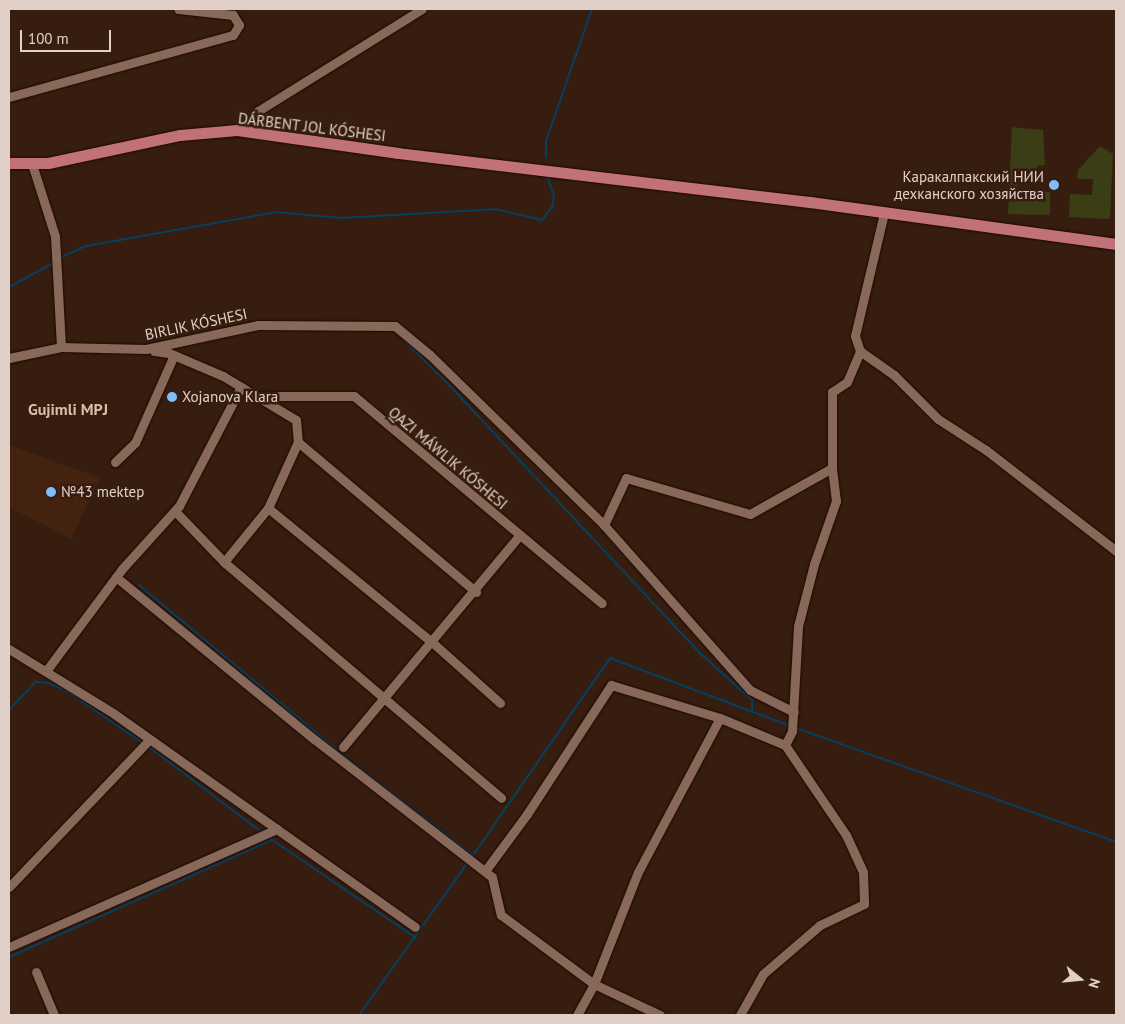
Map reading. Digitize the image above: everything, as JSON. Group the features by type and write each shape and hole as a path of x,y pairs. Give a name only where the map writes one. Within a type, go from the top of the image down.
{"main road":[{"name":"DÁRBENT JOL KÓSHESI","path":"9,164 32,164 180,135 236,130 398,153 554,170 1116,244"}],"street":[{"path":"9,97 233,35 239,25 233,15 178,9"},
{"path":"236,130 258,112 422,9"},
{"path":"32,164 55,236 61,347"},
{"path":"884,213 855,336 860,350 894,375 938,419 986,450 1116,551"},
{"name":"BIRLIK KÓSHESI","path":"9,358 61,347 146,349 258,325 390,324 430,355 604,525"},
{"path":"146,349 174,355 224,376 296,420 298,442 268,508 224,562"},
{"path":"785,746 792,731 798,626 814,564 836,501 832,468 832,392 847,382 860,350"},
{"path":"115,462 135,443 174,355"},
{"path":"46,671 116,577 175,511 241,387"},
{"path":"255,396 354,396 519,536 602,603"},
{"path":"298,442 476,592"},
{"path":"794,712 750,690 604,525 626,478 750,514 832,468"},
{"path":"268,508 433,643 500,704"},
{"path":"175,511 224,562 501,798"},
{"path":"343,747 476,592 519,536"},
{"path":"116,577 314,739 485,870 492,877 501,915 594,984 660,1015"},
{"path":"9,649 150,739 415,927"},
{"path":"485,870 527,814 611,686 720,718 785,746 846,835 863,872 864,904 820,924 763,974 740,1015"},
{"path":"577,1015 594,984 638,872 720,718"},
{"path":"9,887 150,739"},
{"path":"9,947 277,829"},
{"path":"36,972 54,1015"}],"shaded area":[{"name":"№43 mektep","path":"9,445 100,478 71,539 9,507"}],"green space":[{"path":"1012,127 1043,130 1045,165 1037,166 1037,178 1017,178 1018,191 1050,192 1050,215 1008,214"},
{"path":"1100,146 1113,154 1110,219 1069,217 1070,194 1092,195 1093,179 1077,179 1078,170"}],"waterway":[{"path":"546,157 546,141 592,9"},
{"path":"62,257 86,246 277,212 341,218 495,209 542,220 552,207 554,196 547,176"},
{"path":"9,287 53,263"},
{"path":"406,342 451,387 702,655 752,700 752,712"},
{"path":"139,585 353,763 473,855"},
{"path":"471,858 610,658 787,725"},
{"path":"9,710 35,682 49,683 68,692 143,743"},
{"path":"796,728 1116,842"},
{"path":"148,746 260,831"},
{"path":"268,837 416,938"},
{"path":"9,957 272,840"},
{"path":"359,1015 468,862"}],"place":[{"name":"Каракалпакский НИИ дехканского хозяйства","path":"1054,185"},
{"name":"Xojanova Klara","path":"172,397"},
{"name":"№43 mektep","path":"51,492"}],"district":[{"name":"Gujimli MPJ","path":"68,409"}]}
